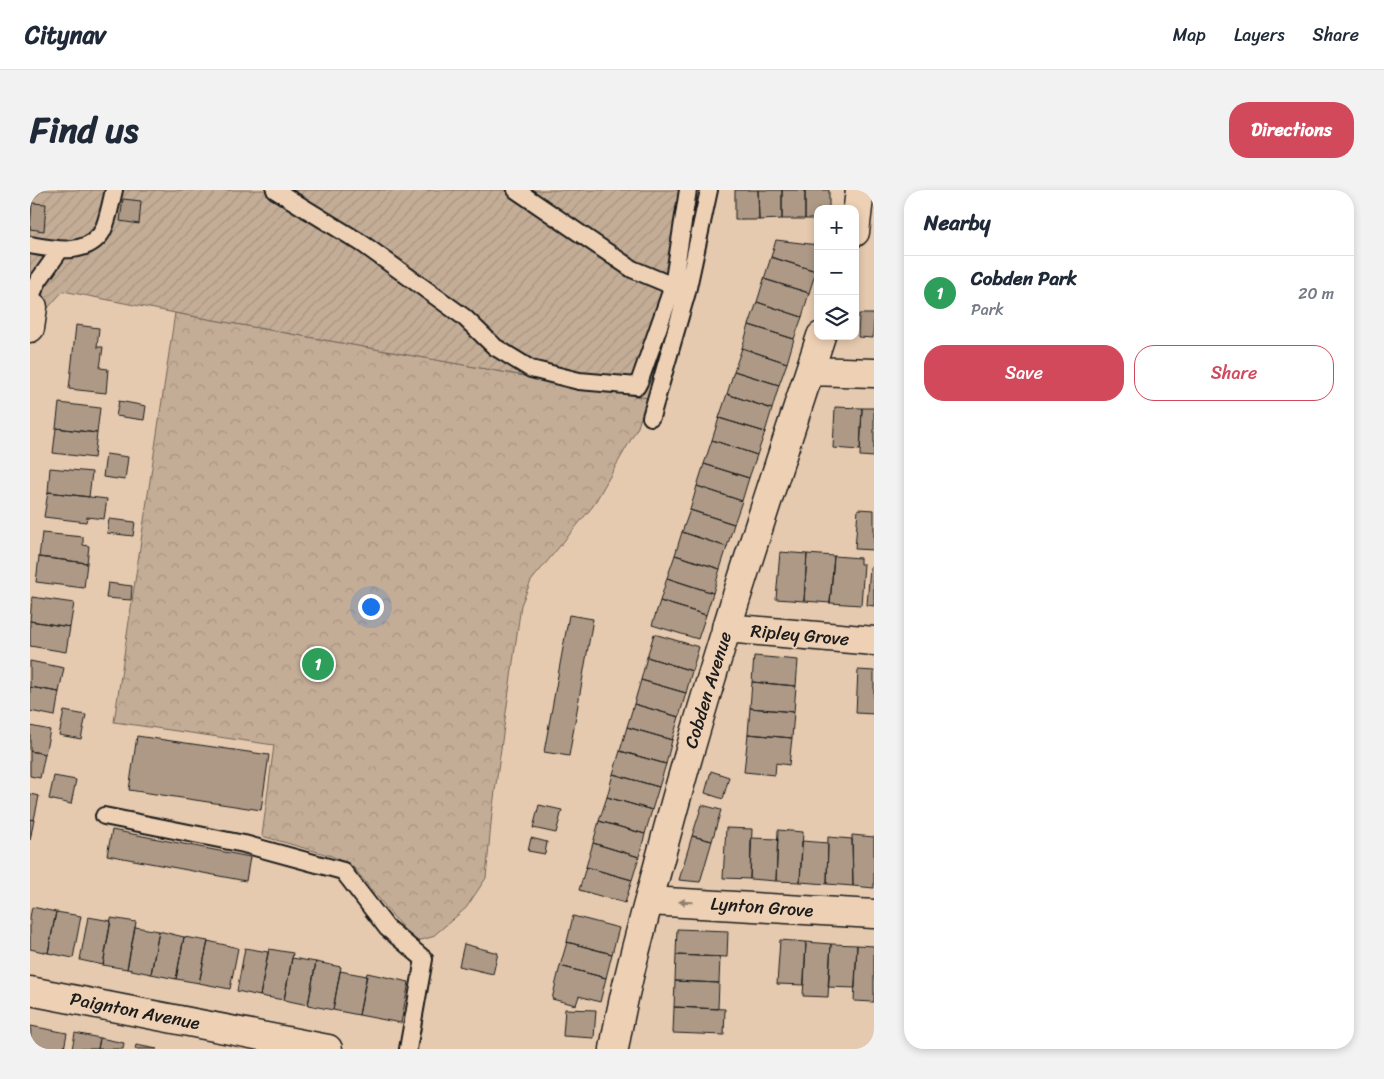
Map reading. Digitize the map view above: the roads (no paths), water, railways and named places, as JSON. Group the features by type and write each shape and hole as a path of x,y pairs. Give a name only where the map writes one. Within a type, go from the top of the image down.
{"street":[{"path":"858,205 860,190"},
{"name":"Cobden Avenue","path":"614,1049 649,901 684,769 726,628 820,340"},
{"path":"810,371 874,373"},
{"name":"Ripley Grove","path":"726,628 874,641"},
{"name":"Lynton Grove","path":"649,901 874,914"},
{"name":"Paignton Avenue","path":"30,990 328,1049"}],"lane":[{"path":"30,245 60,250 88,246 101,234 114,190"},
{"path":"275,190 363,244 464,317 495,347 531,369 579,381 637,386 673,286 688,190"},
{"path":"516,190 632,269 673,286"},
{"path":"651,417 687,292 709,190"},
{"path":"31,306 38,281 60,250"},
{"path":"104,816 244,844 343,871 387,928 424,959 408,1049"}],"place":[{"name":"Cobden Park","path":"318,664"}]}
